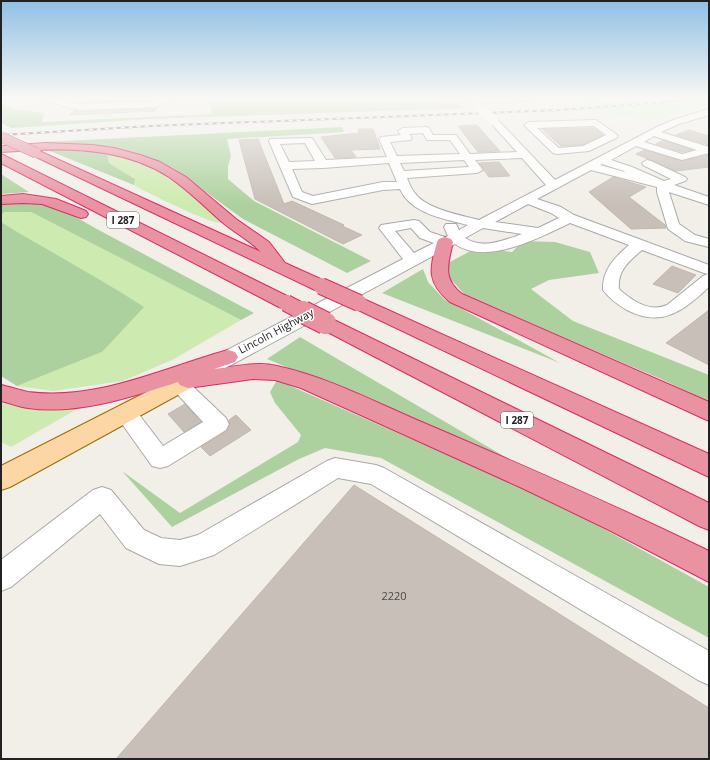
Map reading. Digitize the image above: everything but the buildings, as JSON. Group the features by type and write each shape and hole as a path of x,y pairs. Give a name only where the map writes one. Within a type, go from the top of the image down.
{"highway":[{"name":"I 287","path":"1,137 709,466"},
{"path":"1,149 39,146 84,148 122,153 141,158 174,175 236,227 267,249 279,267"},
{"name":"I 287","path":"1,158 325,324 709,517"},
{"path":"1,200 26,199 52,202 218,279 246,283"},
{"path":"450,240 438,270 439,277 448,292 456,298 709,412"},
{"path":"1,393 25,399 58,401 73,400 135,387 228,357"},
{"path":"184,383 253,372 276,373 308,383 538,483 617,520 709,568"}],"main road":[{"name":"Lincoln Highway","path":"1,479 184,383"}],"street":[{"path":"405,134 407,138 384,139 409,194 414,199 437,213 452,229 450,240"},
{"path":"323,165 308,140 274,141 297,194 312,200 383,186 403,180 477,170 453,137 430,138 428,134"},
{"path":"506,134 553,185"},
{"path":"540,134 557,151"},
{"path":"286,166 468,157 585,149 613,136 611,134"},
{"name":"Lincoln Highway","path":"184,383 228,357 649,134"},
{"path":"661,134 708,150"},
{"path":"635,142 682,157 708,150"},
{"path":"589,166 663,185 681,179 675,175 631,158 613,153"},
{"path":"601,160 628,168 674,190 709,201"},
{"path":"365,162 383,186"},
{"path":"663,185 662,192 669,208 673,226 690,238 709,243"},
{"path":"526,200 556,210 569,218 709,270"},
{"path":"437,213 480,224 540,232"},
{"path":"411,260 386,228 414,224 425,235 450,240 470,248 494,248 540,232 569,218"},
{"path":"640,244 620,260 609,282 611,290 627,303 642,310 666,312 709,279"},
{"path":"126,414 160,459 218,424 184,383"},
{"path":"1,576 102,498 135,539 159,552 180,552 204,546 335,468 376,475 709,669"}],"green space":[{"path":"194,134 303,134 227,139 231,156 228,166 228,179 254,201 371,261 347,273 243,219 173,168 132,152 88,146 44,144 44,142"},
{"path":"45,149 107,153 109,163 135,179 134,185"},
{"path":"107,153 131,158 147,164 171,177 203,204 222,223 195,215 134,185 134,178 109,163"},
{"path":"1,174 29,192 1,194"},
{"path":"1,203 53,204 254,313 241,320 31,212 4,212 1,216"},
{"path":"4,212 31,212 241,320 174,359 123,381 53,391 17,386 102,352 42,248 1,222 1,216"},
{"path":"1,222 144,307 102,352 17,386 1,376"},
{"path":"523,241 555,242 590,252 599,273 549,280 531,289 573,321 709,375 709,402 661,379 466,296 447,275 450,262 478,247 512,252"},
{"path":"423,269 428,282 444,299 560,363 382,293"},
{"path":"300,337 507,458 267,359"},
{"path":"277,380 559,504 709,587 709,638 381,458 325,448 299,459 172,527 122,471 180,513 298,442 301,435 275,403 270,392"},
{"path":"1,403 36,409 79,408 11,447 1,442"}],"railway":[{"path":"1,135 10,134"}]}
